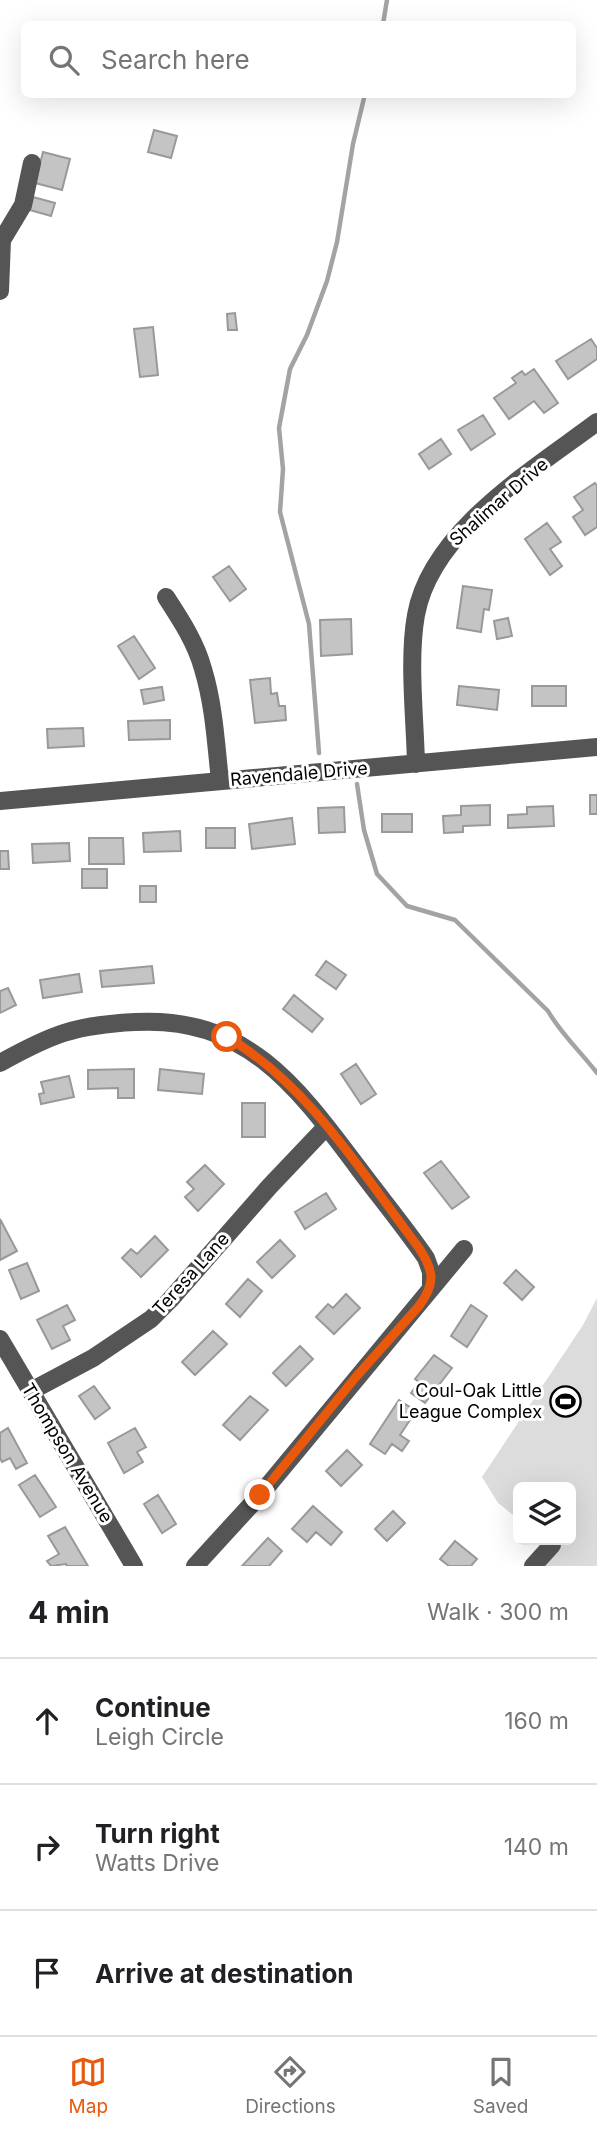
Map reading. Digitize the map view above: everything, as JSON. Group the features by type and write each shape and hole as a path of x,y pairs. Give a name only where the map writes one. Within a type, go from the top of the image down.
{"street":[{"path":"0,291 2,240 23,205 32,163"},
{"name":"Shalimar Drive","path":"416,764 413,652 415,618 428,575 440,555 479,514 597,422"},
{"path":"166,597 188,631 203,668 210,699 220,781"},
{"name":"Ravendale Drive","path":"0,801 597,747"},
{"path":"0,1063 41,1040 82,1027 145,1021 206,1028 247,1049 282,1076 326,1127 426,1258 431,1272 431,1287"},
{"name":"Teresa Lane","path":"31,1391 102,1352 151,1319 326,1127"},
{"path":"195,1566 260,1495 464,1249"},
{"name":"Thompson Avenue","path":"0,1339 134,1566"},
{"path":"533,1566 552,1545"}],"shaded area":[{"name":"Coul-Oak Little League Complex","path":"597,1298 597,1566 533,1566 544,1545 576,1545 576,1482 513,1482 513,1515 498,1503 482,1477 583,1325"}],"building":[{"path":"154,130 177,136 171,158 148,152"},
{"path":"43,152 70,159 62,190 35,183"},
{"path":"33,197 55,203 51,216 30,210"},
{"path":"235,313 237,330 228,330 227,314"},
{"path":"153,327 158,375 140,377 134,329"},
{"path":"591,339 597,348 597,359 568,379 556,361"},
{"path":"534,369 558,403 544,413 534,401 509,419 494,398 516,383 512,378 522,371 525,375"},
{"path":"483,415 495,434 471,450 458,430"},
{"path":"441,439 451,454 429,469 419,454"},
{"path":"595,483 597,527 585,535 573,517 583,510 574,497"},
{"path":"547,523 561,542 550,549 562,566 550,575 525,539"},
{"path":"229,566 246,589 230,601 213,577"},
{"path":"463,586 492,590 489,610 484,609 481,632 457,628"},
{"path":"508,618 512,636 497,639 494,621"},
{"path":"351,619 352,654 321,656 320,620"},
{"path":"134,636 155,668 139,679 118,646"},
{"path":"270,678 271,694 277,693 279,706 285,706 286,720 255,723 250,680"},
{"path":"459,686 499,690 497,710 457,705"},
{"path":"532,686 566,686 566,706 532,706"},
{"path":"162,687 164,700 144,704 141,690"},
{"path":"170,720 170,739 129,740 128,721"},
{"path":"83,728 84,746 48,748 47,729"},
{"path":"590,795 597,795 597,814 590,814"},
{"path":"490,805 490,825 463,826 463,832 444,833 443,816 461,815 461,806"},
{"path":"553,806 554,826 508,828 508,815 527,814 527,807"},
{"path":"344,807 345,832 319,833 318,808"},
{"path":"382,814 412,814 412,832 382,832"},
{"path":"292,818 295,844 252,849 249,824"},
{"path":"206,828 235,828 235,848 206,848"},
{"path":"180,831 181,851 144,852 143,833"},
{"path":"89,838 123,838 124,864 89,864"},
{"path":"69,843 70,861 33,863 32,844"},
{"path":"0,851 8,851 9,869 0,869"},
{"path":"82,869 107,869 107,888 82,888"},
{"path":"140,886 156,886 156,902 140,902"},
{"path":"326,961 346,975 336,989 316,975"},
{"path":"152,966 154,983 102,987 100,971"},
{"path":"79,974 82,992 43,998 40,980"},
{"path":"8,988 16,1005 0,1013 0,991"},
{"path":"294,995 323,1019 312,1032 283,1009"},
{"path":"356,1064 376,1094 361,1104 341,1074"},
{"path":"134,1069 134,1098 118,1098 118,1088 88,1089 88,1070"},
{"path":"160,1069 204,1074 202,1094 158,1090"},
{"path":"69,1076 74,1097 41,1104 39,1094 44,1093 41,1082"},
{"path":"242,1103 265,1103 265,1137 242,1137"},
{"path":"441,1161 469,1197 452,1209 424,1173"},
{"path":"205,1165 224,1184 198,1211 185,1197 194,1189 187,1182"},
{"path":"326,1193 336,1209 305,1229 295,1212"},
{"path":"0,1219 17,1251 0,1260"},
{"path":"155,1236 168,1250 141,1277 122,1258 131,1249 137,1254"},
{"path":"280,1240 295,1256 272,1278 257,1262"},
{"path":"27,1263 39,1291 21,1299 9,1270"},
{"path":"516,1270 534,1287 522,1300 504,1283"},
{"path":"248,1279 262,1291 240,1317 226,1304"},
{"path":"346,1294 360,1308 334,1334 316,1317 328,1304 333,1308"},
{"path":"67,1305 75,1320 63,1326 70,1340 52,1349 37,1320"},
{"path":"471,1305 487,1316 467,1347 451,1336"},
{"path":"213,1331 227,1344 195,1375 182,1362"},
{"path":"300,1346 313,1359 286,1386 273,1373"},
{"path":"434,1355 452,1368 425,1403 411,1393 419,1382 415,1379"},
{"path":"94,1386 110,1408 95,1419 79,1396"},
{"path":"250,1396 268,1410 240,1440 223,1425"},
{"path":"399,1400 416,1411 400,1435 409,1441 402,1451 392,1444 385,1454 370,1444"},
{"path":"8,1428 27,1463 16,1469 10,1458 2,1462 0,1458 0,1433"},
{"path":"135,1428 146,1447 137,1452 143,1462 124,1473 108,1443"},
{"path":"347,1450 362,1465 341,1486 326,1471"},
{"path":"35,1475 56,1507 40,1517 19,1485"},
{"path":"158,1495 176,1524 162,1533 144,1504"},
{"path":"313,1506 342,1532 331,1545 316,1532 307,1542 292,1529"},
{"path":"393,1511 405,1523 387,1541 375,1529"},
{"path":"65,1527 88,1566 51,1566 47,1561 59,1554 48,1536"},
{"path":"268,1538 282,1551 269,1566 242,1566"},
{"path":"455,1541 477,1559 471,1566 449,1566 440,1559"}],"waterway":[{"path":"384,21 387,0"},
{"path":"319,753 309,624 280,512 283,469 279,428 290,369 307,335 327,281 364,98"},
{"path":"357,784 364,830 377,874 407,906 455,920 548,1011 597,1073"}],"place":[{"name":"Coul-Oak Little League Complex","path":"565,1401"}],"route":[{"path":"227,1037 262,1059 296,1091 419,1248 426,1258 432,1280 431,1287 419,1306 355,1378 260,1495"}]}
